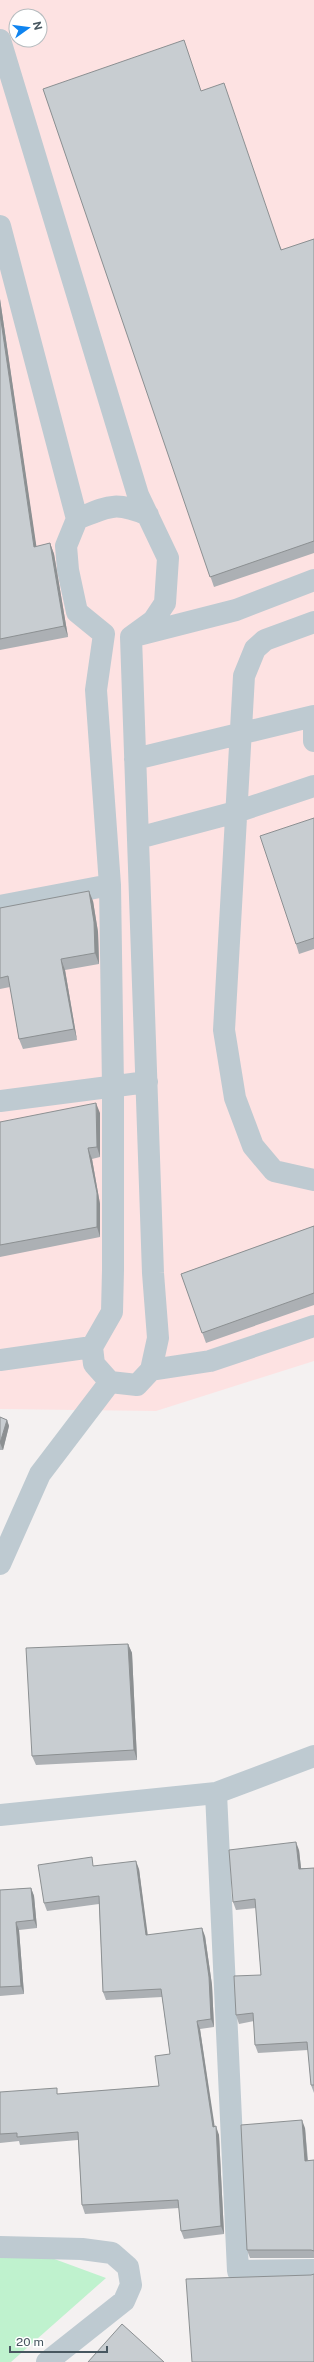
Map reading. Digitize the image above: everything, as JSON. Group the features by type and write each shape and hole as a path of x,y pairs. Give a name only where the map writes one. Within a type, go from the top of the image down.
{"street":[{"path":"0,40 138,494 168,558 165,603 153,621 131,637"},
{"path":"0,226 76,520 66,546 68,570 77,612 104,634 131,637 236,610 314,580"},
{"path":"76,520 109,506 126,506 148,515"},
{"path":"314,622 265,640 255,649 244,676 224,1030 235,1098 253,1146 274,1171 314,1180"},
{"path":"104,634 96,690 110,885 113,1087 112,1312 92,1347 94,1364 110,1382 137,1384 151,1370 158,1338 153,1273 131,637"},
{"path":"135,759 314,716"},
{"path":"314,728 314,741"},
{"path":"138,838 236,812 314,786"},
{"path":"0,906 110,885"},
{"path":"0,1101 147,1082"},
{"path":"151,1370 210,1361 314,1326"},
{"path":"0,1360 92,1347"},
{"path":"0,1564 40,1474 110,1382"},
{"path":"0,1815 216,1793 314,1756"},
{"path":"216,1793 238,2271 314,2270"},
{"path":"0,2247 82,2249 112,2253 128,2267 131,2285 124,2301 47,2362"}],"shaded area":[{"path":"0,0 314,0 314,1361 156,1411 0,1409"}],"green space":[{"path":"0,2239 106,2278 11,2362 0,2362"}],"building":[{"path":"184,40 201,91 224,83 281,250 314,239 314,541 210,577 43,89"},
{"path":"0,314 34,547 50,543 64,626 0,639"},
{"path":"314,818 314,938 296,944 260,836"},
{"path":"89,891 94,922 95,953 61,959 74,1029 19,1039 8,976 0,978 0,908"},
{"path":"96,1103 97,1147 88,1148 97,1193 97,1227 0,1245 0,1122"},
{"path":"314,1226 314,1293 202,1333 181,1274"},
{"path":"0,1417 7,1420 0,1443"},
{"path":"128,1644 134,1750 32,1756 26,1648"},
{"path":"296,1842 299,1869 314,1868 314,2085 311,2085 307,2042 255,2045 253,2013 236,2015 234,1976 261,1975 255,1899 233,1902 229,1850"},
{"path":"92,1857 93,1866 136,1861 146,1935 202,1928 209,1977 211,2019 197,2021 213,2127 216,2126 221,2226 181,2231 178,2200 82,2205 78,2132 17,2137 17,2133 0,2134 0,2092 57,2088 57,2094 159,2086 155,2056 170,2054 161,1989 103,1992 99,1896 44,1903 38,1865"},
{"path":"31,1888 34,1920 16,1922 21,1986 0,1987 0,1890"},
{"path":"302,2120 305,2161 314,2160 314,2251 247,2250 241,2125"},
{"path":"314,2274 314,2362 192,2362 186,2279"},
{"path":"122,2324 164,2362 88,2362"}]}
